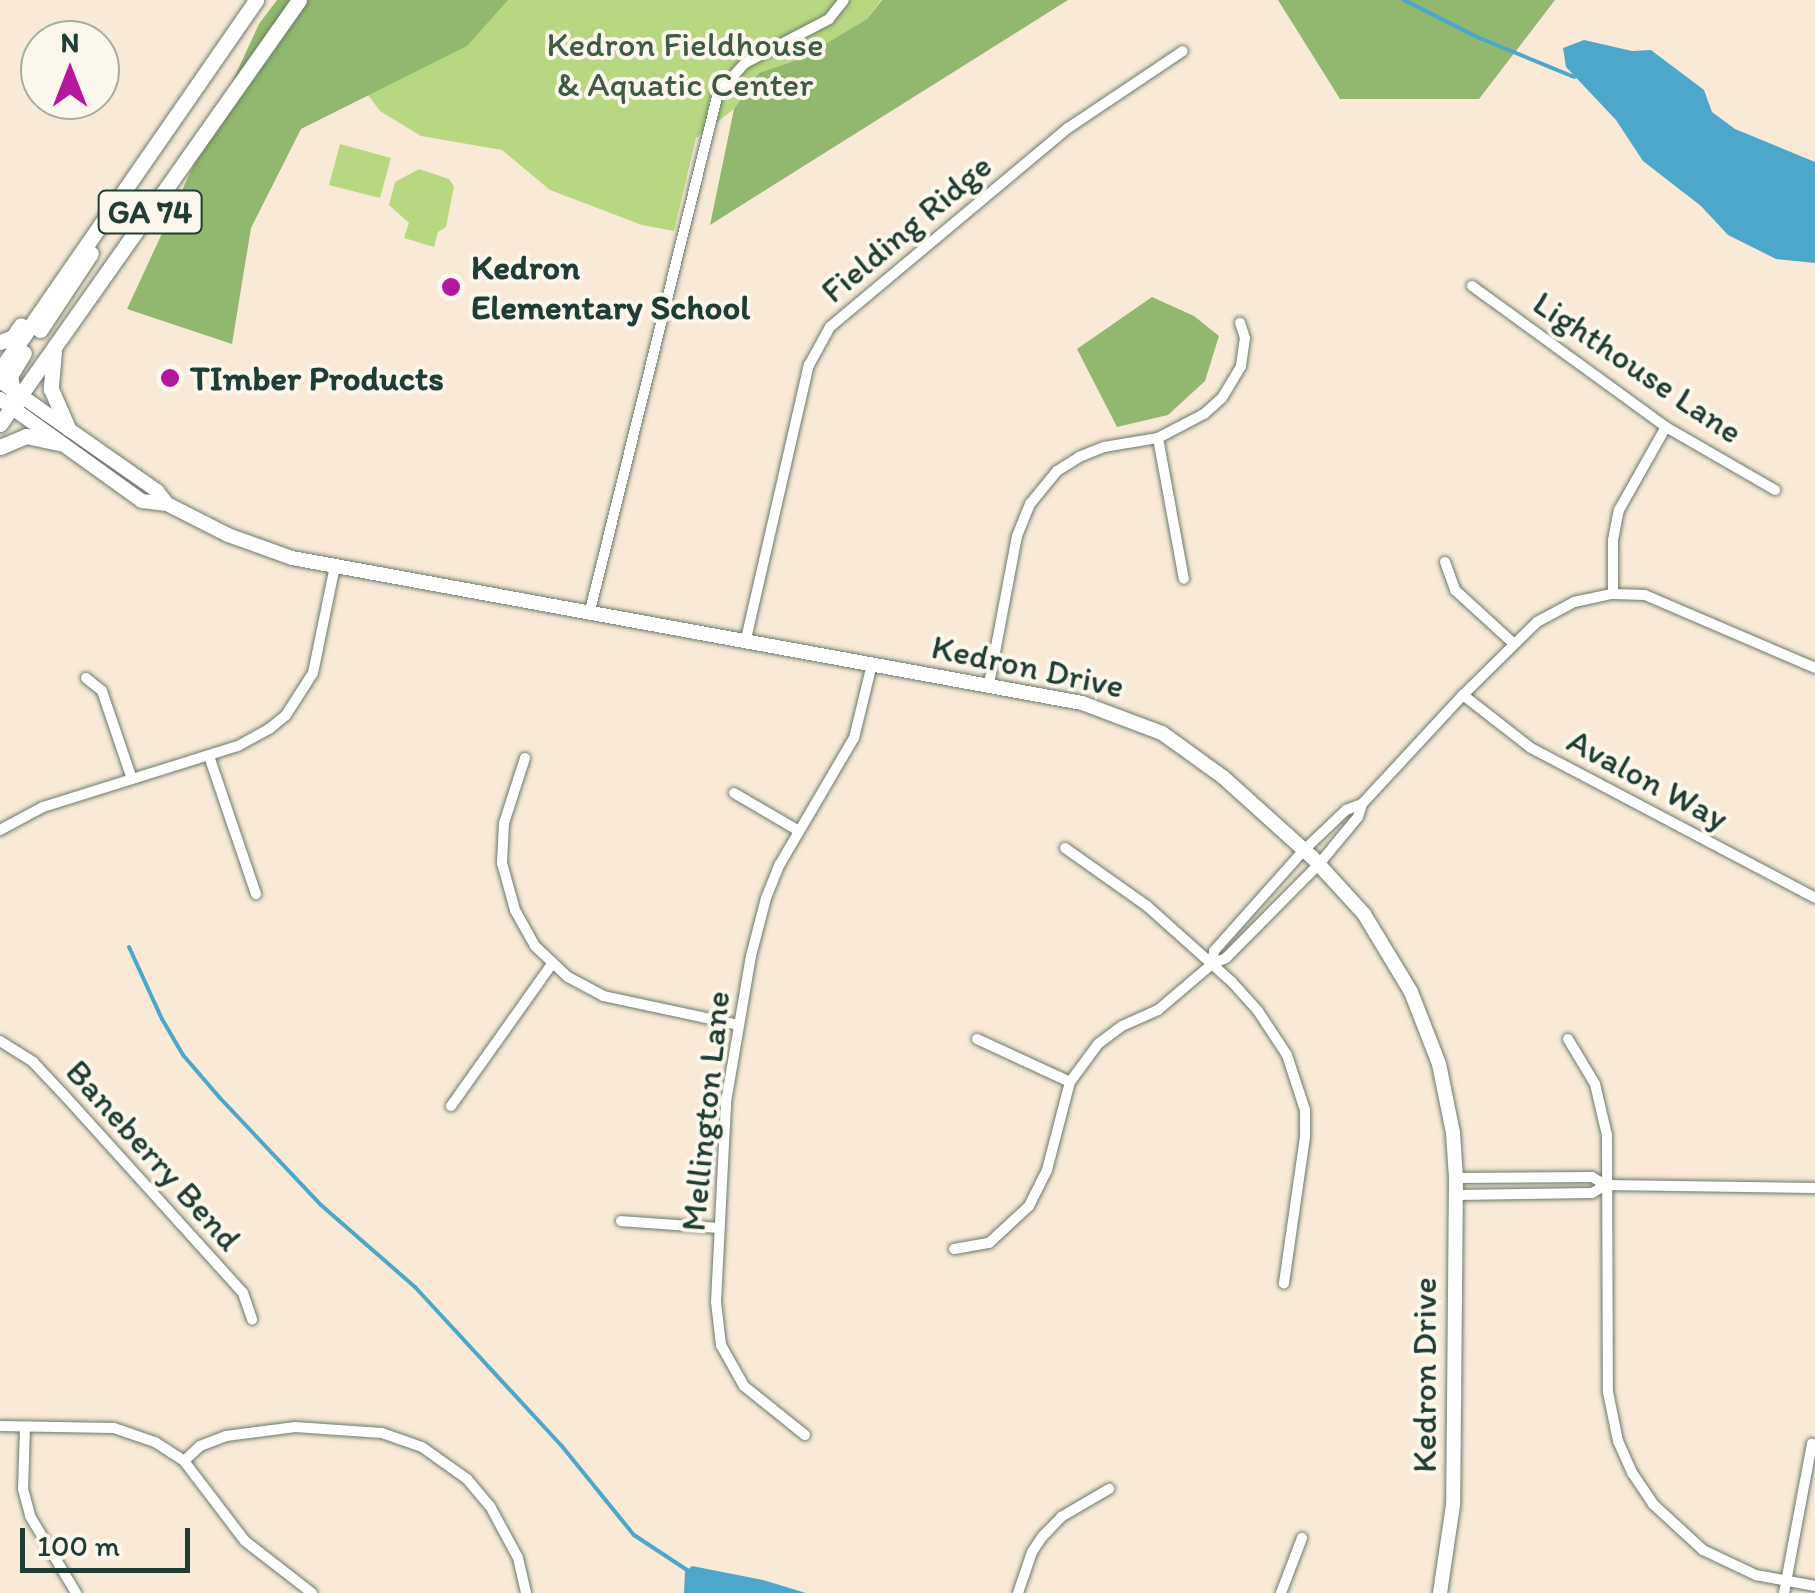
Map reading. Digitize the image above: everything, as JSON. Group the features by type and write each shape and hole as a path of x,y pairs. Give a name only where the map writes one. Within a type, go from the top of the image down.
{"main road":[{"name":"GA 74","path":"0,370 256,0"},
{"name":"GA 74","path":"0,424 11,398 55,346 299,0"},
{"path":"11,398 10,376 79,274 105,217"},
{"path":"0,342 13,337 68,258 92,236"},
{"path":"55,346 51,389 68,428"},
{"path":"0,447 26,436 58,443"}],"street":[{"path":"590,612 718,93 745,63 829,19 844,0"},
{"name":"Fielding Ridge","path":"746,639 809,365 830,327 1068,128 1184,52"},
{"name":"Lighthouse Lane","path":"1472,286 1666,426 1775,490"},
{"path":"989,684 1017,536 1030,504 1057,470 1079,457 1104,447 1158,438 1204,414 1234,381 1246,352 1240,323"},
{"name":"Kedron Drive","path":"11,398 68,428 157,491 167,504"},
{"name":"Kedron Drive","path":"11,398 58,443 142,501 167,504 254,546 335,566 1082,702 1162,733 1223,777 1319,864 1375,930 1420,1011 1445,1090 1456,1178 1453,1505 1440,1593"},
{"path":"1613,594 1612,540 1619,510 1666,426"},
{"path":"1158,438 1184,579"},
{"path":"1444,562 1455,590 1513,643"},
{"path":"0,830 43,807 209,756 270,729 304,691 317,660 335,566"},
{"path":"954,1249 989,1242 1029,1206 1046,1170 1070,1082 1098,1044 1184,993 1212,964 1226,958 1319,864 1358,817 1362,804 1513,643 1554,611 1613,594 1667,601 1815,668"},
{"name":"Mellington Lane","path":"805,1435 762,1405 744,1386 722,1345 716,1302 728,1080 757,926 780,864 854,738 872,664"},
{"path":"86,678 102,691 132,779"},
{"name":"Avalon Way","path":"1463,696 1531,748 1815,898"},
{"path":"209,756 256,894"},
{"path":"525,758 504,822 504,874 524,928 552,964 588,990 622,1002 738,1025"},
{"path":"734,793 798,831"},
{"path":"1212,964 1214,951 1304,850 1346,810 1362,804"},
{"path":"1065,848 1126,889 1212,964 1276,1034 1296,1073 1305,1110 1302,1178 1284,1283"},
{"path":"451,1106 499,1032 552,964"},
{"path":"977,1039 1070,1082"},
{"path":"1568,1039 1595,1084 1606,1135 1608,1392 1618,1441 1653,1504 1703,1550 1785,1588 1815,1586"},
{"name":"Baneberry Bend","path":"0,1041 33,1062 66,1097 243,1293 252,1319"},
{"path":"1456,1178 1592,1177 1606,1185 1815,1188"},
{"path":"1456,1195 1592,1194 1606,1185"},
{"path":"620,1221 718,1228"},
{"path":"0,1426 114,1428 155,1442 184,1461 246,1541 312,1593"},
{"path":"25,1426 24,1489 30,1516 76,1593"},
{"path":"184,1461 200,1446 258,1429 356,1429 422,1447 468,1479 490,1506 518,1558 526,1593"},
{"path":"1785,1588 1812,1444"},
{"path":"1018,1593 1032,1552 1042,1537 1061,1517 1109,1489"},
{"path":"1280,1593 1302,1538"}],"green space":[{"path":"277,0 508,0 467,46 301,129 251,228 232,344 127,309 259,24"},
{"name":"Kedron Fieldhouse & Aquatic Center","path":"504,0 881,0 867,19 800,59 759,74 734,109 696,138 674,231 642,225 550,190 502,150 421,136 380,111 368,95 466,46"},
{"path":"882,0 1068,0 710,225 734,109 759,73 800,59 867,19"},
{"path":"1278,0 1555,0 1479,99 1340,99"},
{"path":"340,144 391,158 380,198 329,185"},
{"path":"419,169 449,179 454,186 446,227 438,232 434,247 404,238 409,223 389,205 395,182"},
{"path":"1152,297 1194,316 1219,336 1205,381 1168,415 1117,427 1077,349"}],"water":[{"path":"1584,40 1632,51 1651,50 1704,90 1712,112 1735,129 1815,162 1815,263 1776,259 1728,235 1701,206 1643,161 1616,120 1566,67 1563,48"},
{"path":"692,1566 806,1593 684,1593 685,1572"}],"waterway":[{"path":"1404,0 1477,37 1574,77"},
{"path":"129,947 183,1055 220,1098 321,1205 415,1287 561,1445 634,1535 687,1570"}],"place":[{"name":"Kedron Elementary School","path":"451,287"},
{"name":"TImber Products","path":"170,378"}]}
